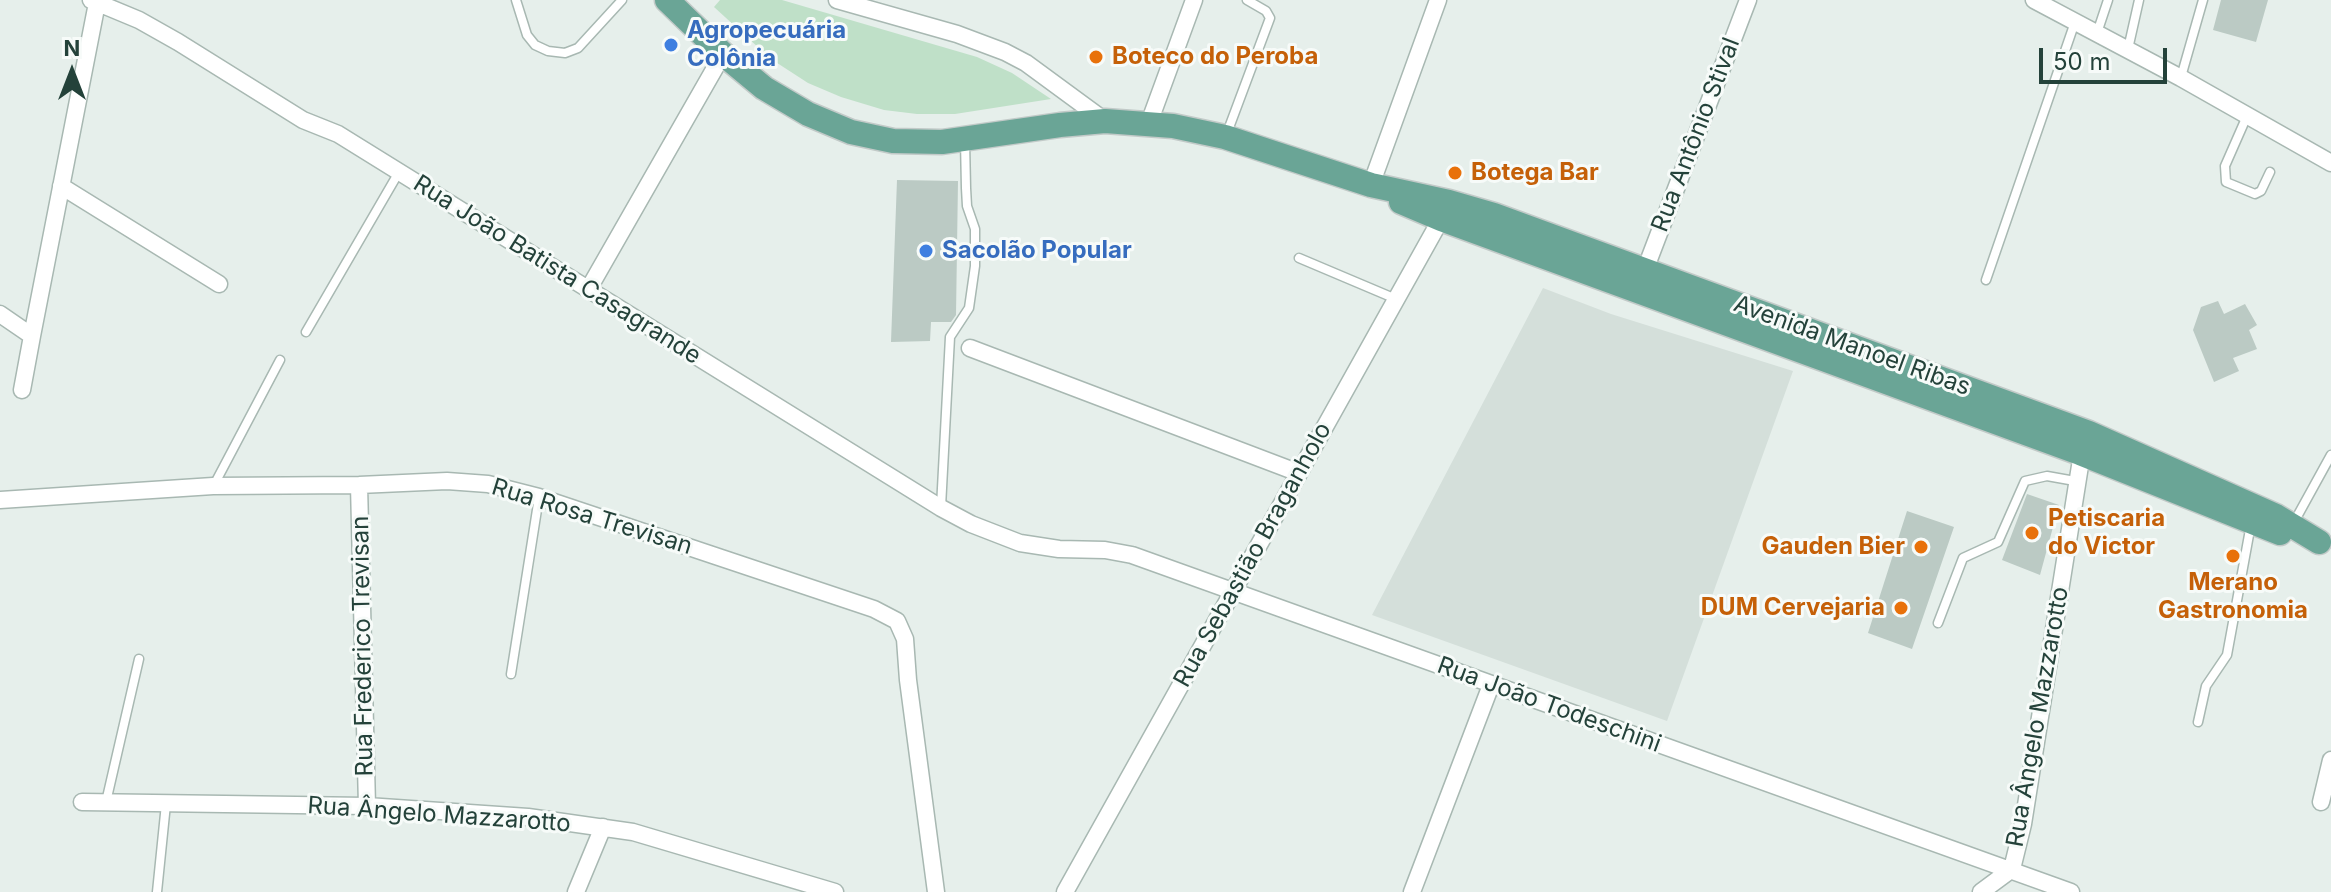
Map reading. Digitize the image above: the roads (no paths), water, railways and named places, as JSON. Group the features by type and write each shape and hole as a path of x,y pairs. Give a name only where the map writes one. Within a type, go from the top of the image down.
{"main road":[{"name":"Avenida Manoel Ribas","path":"667,0 723,54 785,102 851,132 893,141 965,140 1105,121 1149,123 1225,137 1371,185 1474,209 1645,270 2085,443 2252,523 2325,544"},
{"name":"Avenida Manoel Ribas","path":"1371,185 1441,219 2203,482 2293,525 2325,544"}],"street":[{"path":"837,0 957,34 1005,52 1026,63 1105,121"},
{"path":"1149,123 1194,0"},
{"path":"1371,185 1438,0"},
{"name":"Rua Antônio Stival","path":"1645,270 1748,0"},
{"path":"2034,0 2331,163"},
{"path":"22,390 94,2"},
{"name":"Rua João Batista Casagrande","path":"94,2 139,20 295,115 338,134 941,508 971,524 1020,543"},
{"path":"588,290 723,54"},
{"path":"61,186 219,284"},
{"name":"Rua Sebastião Braganholo","path":"1065,892 1441,219"},
{"path":"0,314 32,336"},
{"path":"970,348 1299,473"},
{"name":"Rua Ângelo Mazzarotto","path":"1981,892 2012,869 2031,787 2075,481 2085,443"},
{"name":"Rua Rosa Trevisan","path":"0,500 213,486 488,484 539,497 874,609 897,621 905,639 936,892"},
{"name":"Rua Frederico Trevisan","path":"359,485 367,806"},
{"name":"Rua João Todeschini","path":"1020,543 1059,549 1119,552 2071,892"},
{"path":"1412,892 1491,685"},
{"path":"2321,802 2331,760"},
{"name":"Rua Ângelo Mazzarotto","path":"82,802 367,806 516,815 603,827 664,840 835,892"},
{"path":"576,892 603,827"}],"lane":[{"path":"516,0 527,35 535,45 548,51 565,53 578,48 622,0"},
{"path":"1225,137 1270,18 1266,11 1247,0"},
{"path":"2097,33 2108,0"},
{"path":"2128,49 2139,0"},
{"path":"2181,78 2203,0"},
{"path":"1986,280 2075,22"},
{"path":"2247,115 2225,166 2226,182 2255,194 2261,191 2270,172"},
{"path":"941,508 950,337 969,308 975,266 975,229 967,206 965,140"},
{"path":"306,332 399,172"},
{"path":"1299,258 1396,299"},
{"path":"950,337 970,348"},
{"path":"213,486 280,360"},
{"path":"2293,525 2331,455"},
{"path":"1938,623 1963,558 1998,542 2025,481 2047,476 2075,481"},
{"path":"511,674 539,497"},
{"path":"2198,722 2206,686 2227,655 2252,523"},
{"path":"106,802 139,659"},
{"path":"157,892 166,803"}],"place":[{"name":"Agropecuária Colônia","path":"671,45"},
{"name":"Boteco do Peroba","path":"1096,57"},
{"name":"Botega Bar","path":"1455,173"},
{"name":"Sacolão Popular","path":"926,251"},
{"name":"Petiscaria do Victor","path":"2032,533"},
{"name":"Gauden Bier","path":"1921,547"},
{"name":"Merano Gastronomia","path":"2233,556"},
{"name":"DUM Cervejaria","path":"1901,608"}]}
